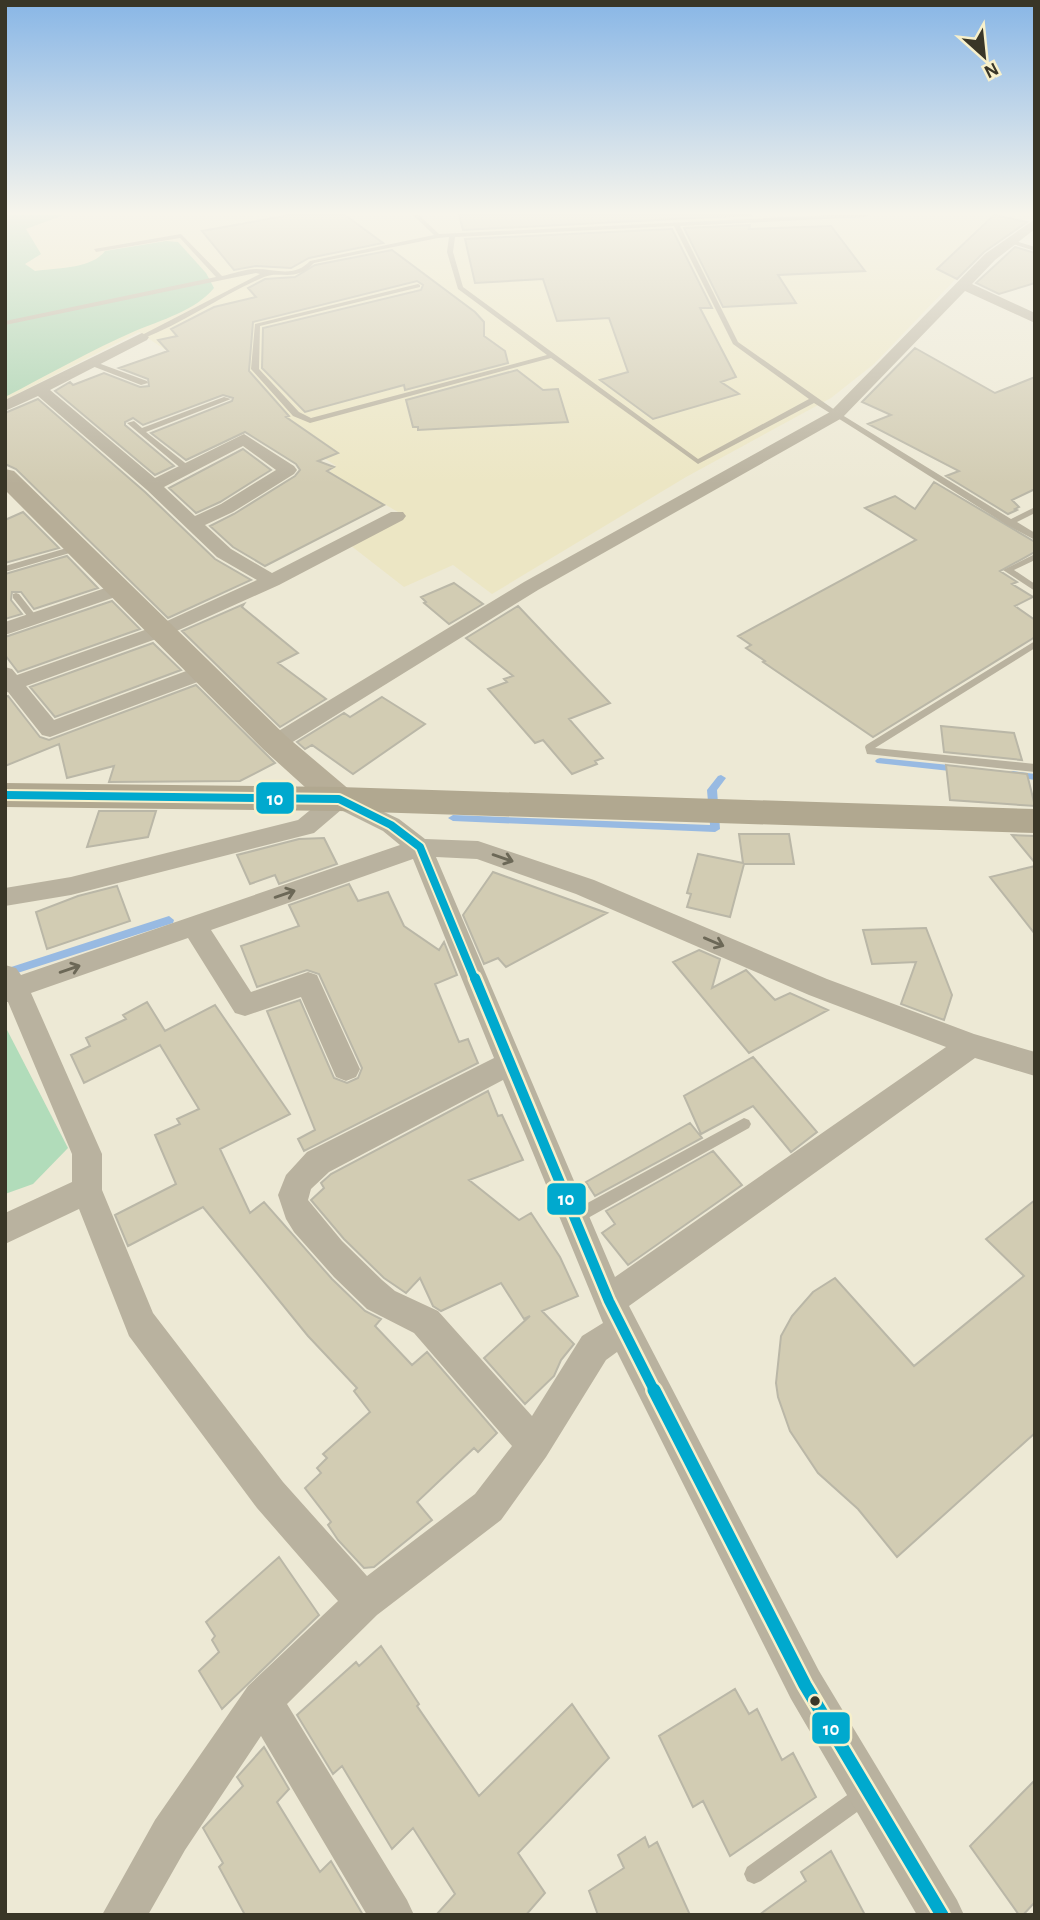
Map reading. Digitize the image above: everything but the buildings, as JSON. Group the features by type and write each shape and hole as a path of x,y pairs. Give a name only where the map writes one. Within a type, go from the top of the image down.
{"main road":[{"path":"5,795 339,799 1035,821"}],"street":[{"path":"275,743 531,586 836,415 944,305"},
{"path":"1005,305 1035,319"},
{"path":"5,406 142,337"},
{"path":"38,388 153,486 224,553 272,581"},
{"path":"153,486 244,439 288,470 227,508 191,524"},
{"path":"5,476 275,743 339,799 391,825 420,847 616,1315 805,1685 942,1915"},
{"path":"204,671 50,730 8,681 163,630 272,581 397,516"},
{"path":"5,629 120,589"},
{"path":"5,897 71,886 306,827 339,799"},
{"path":"364,1602 270,1496 141,1324 88,1191 87,1154 9,983 194,925 420,847 478,850 585,887 818,987 971,1045 1035,1064"},
{"path":"194,925 245,1005 308,983 346,1069"},
{"path":"124,1915 170,1835 262,1700 364,1602 488,1507 534,1445 616,1315 971,1045"},
{"path":"510,1063 318,1162 299,1184 292,1202 303,1221 377,1298 415,1314 426,1322 534,1445"},
{"path":"5,1229 88,1191"},
{"path":"262,1700 392,1915"}],"lane":[{"path":"5,323 95,305"},
{"path":"142,337 205,305"},
{"path":"341,305 257,325 255,369 296,414 310,421 553,355"},
{"path":"484,305 698,462 814,400"},
{"path":"716,305 735,343 836,415 1035,537"},
{"path":"90,362 144,383"},
{"path":"141,431 227,399"},
{"path":"131,423 186,468"},
{"path":"1010,523 1035,509"},
{"path":"5,569 77,548"},
{"path":"1035,557 1007,570 1035,588"},
{"path":"16,596 34,619"},
{"path":"1035,645 870,747 871,752 1035,768"},
{"path":"574,1218 744,1124"},
{"path":"754,1874 868,1792"}],"shaded area":[{"path":"5,305 931,305 874,364 831,398 686,477 492,594 453,565 404,587 350,545 405,516 329,472 336,466 139,332 5,400"}],"green space":[{"path":"5,305 195,305 102,346 5,397"},
{"path":"5,1026 68,1148 33,1184 5,1194"}],"waterway":[{"path":"880,761 959,769"},
{"path":"1013,774 1035,777"},
{"path":"453,818 715,829 712,790 721,778"},
{"path":"6,973 169,920"}],"transit line":[{"name":"10","path":"5,795 339,799 391,825 420,847 609,1301 805,1685 942,1915"}]}
